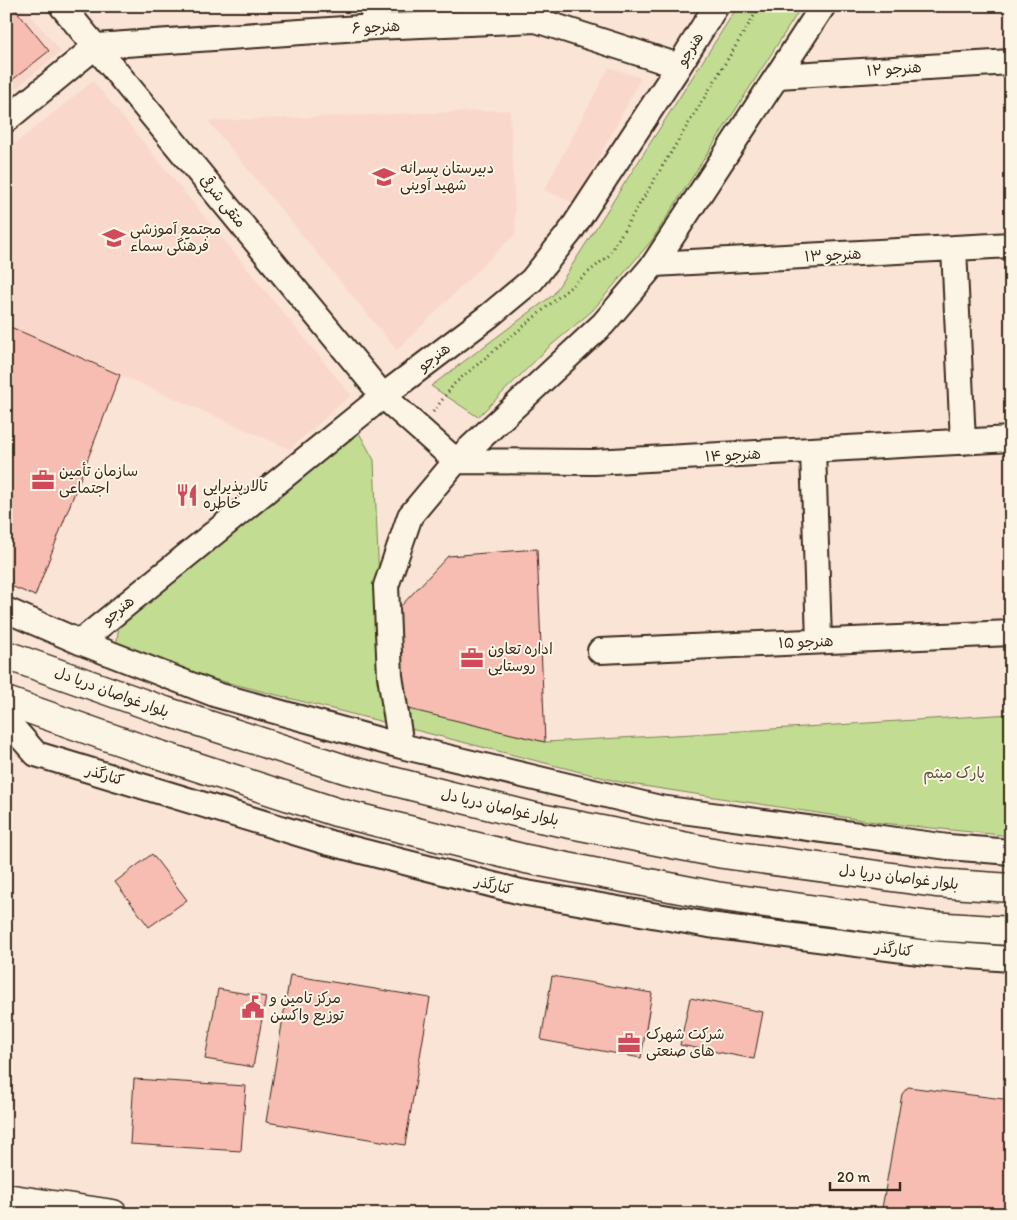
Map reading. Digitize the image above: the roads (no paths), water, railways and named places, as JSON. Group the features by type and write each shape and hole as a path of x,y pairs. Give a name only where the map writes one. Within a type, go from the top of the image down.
{"main road":[{"name":"بلوار غواصان دریا دل","path":"6,654 165,711 348,770 535,817 723,854 936,883 1011,888"},
{"path":"6,701 151,752 336,812 526,859 716,896 931,926 1011,931"},
{"path":"6,1198 113,1214"}],"street":[{"name":"متقی شرقی","path":"62,6 384,396 456,460"},
{"name":"هنرجو","path":"80,642 384,396 490,315 532,280 570,232 716,6"},
{"path":"402,746 390,676 386,586 410,516 456,460 603,324 654,264 824,6"},
{"name":"هنرجو ۶","path":"96,46 373,17 536,20 679,66"},
{"path":"6,120 96,46"},
{"name":"هنرجو ۱۲","path":"778,76 1011,62"},
{"name":"هنرجو ۱۳","path":"654,264 1011,245"},
{"path":"954,248 963,442"},
{"name":"هنرجو ۱۴","path":"456,460 594,462 1011,439"},
{"path":"814,450 819,641"},
{"path":"6,610 80,642 217,695 402,746 660,808 948,848 1011,852"},
{"name":"هنرجو ۱۵","path":"600,650 1011,633"},
{"name":"کنارگذر","path":"6,720 36,754 330,843 521,892 709,926 927,953 1011,959"}],"place":[{"name":"دبیرستان پسرانه شهید آوینی","path":"384,177"},
{"name":"مجتمع آموزشی فرهنگی سماء","path":"114,238"},
{"name":"سازمان تأمین اجتماعی","path":"43,480"},
{"name":"تالارپذیرایی خاطره","path":"187,495"},
{"name":"اداره تعاون روستایی","path":"472,658"},
{"name":"مرکز تامین و توزیع واکسن","path":"253,1007"},
{"name":"شرکت شهرک های صنعتی","path":"629,1043"}],"park label":[{"name":"پارک میثم","path":"954,773"}]}
